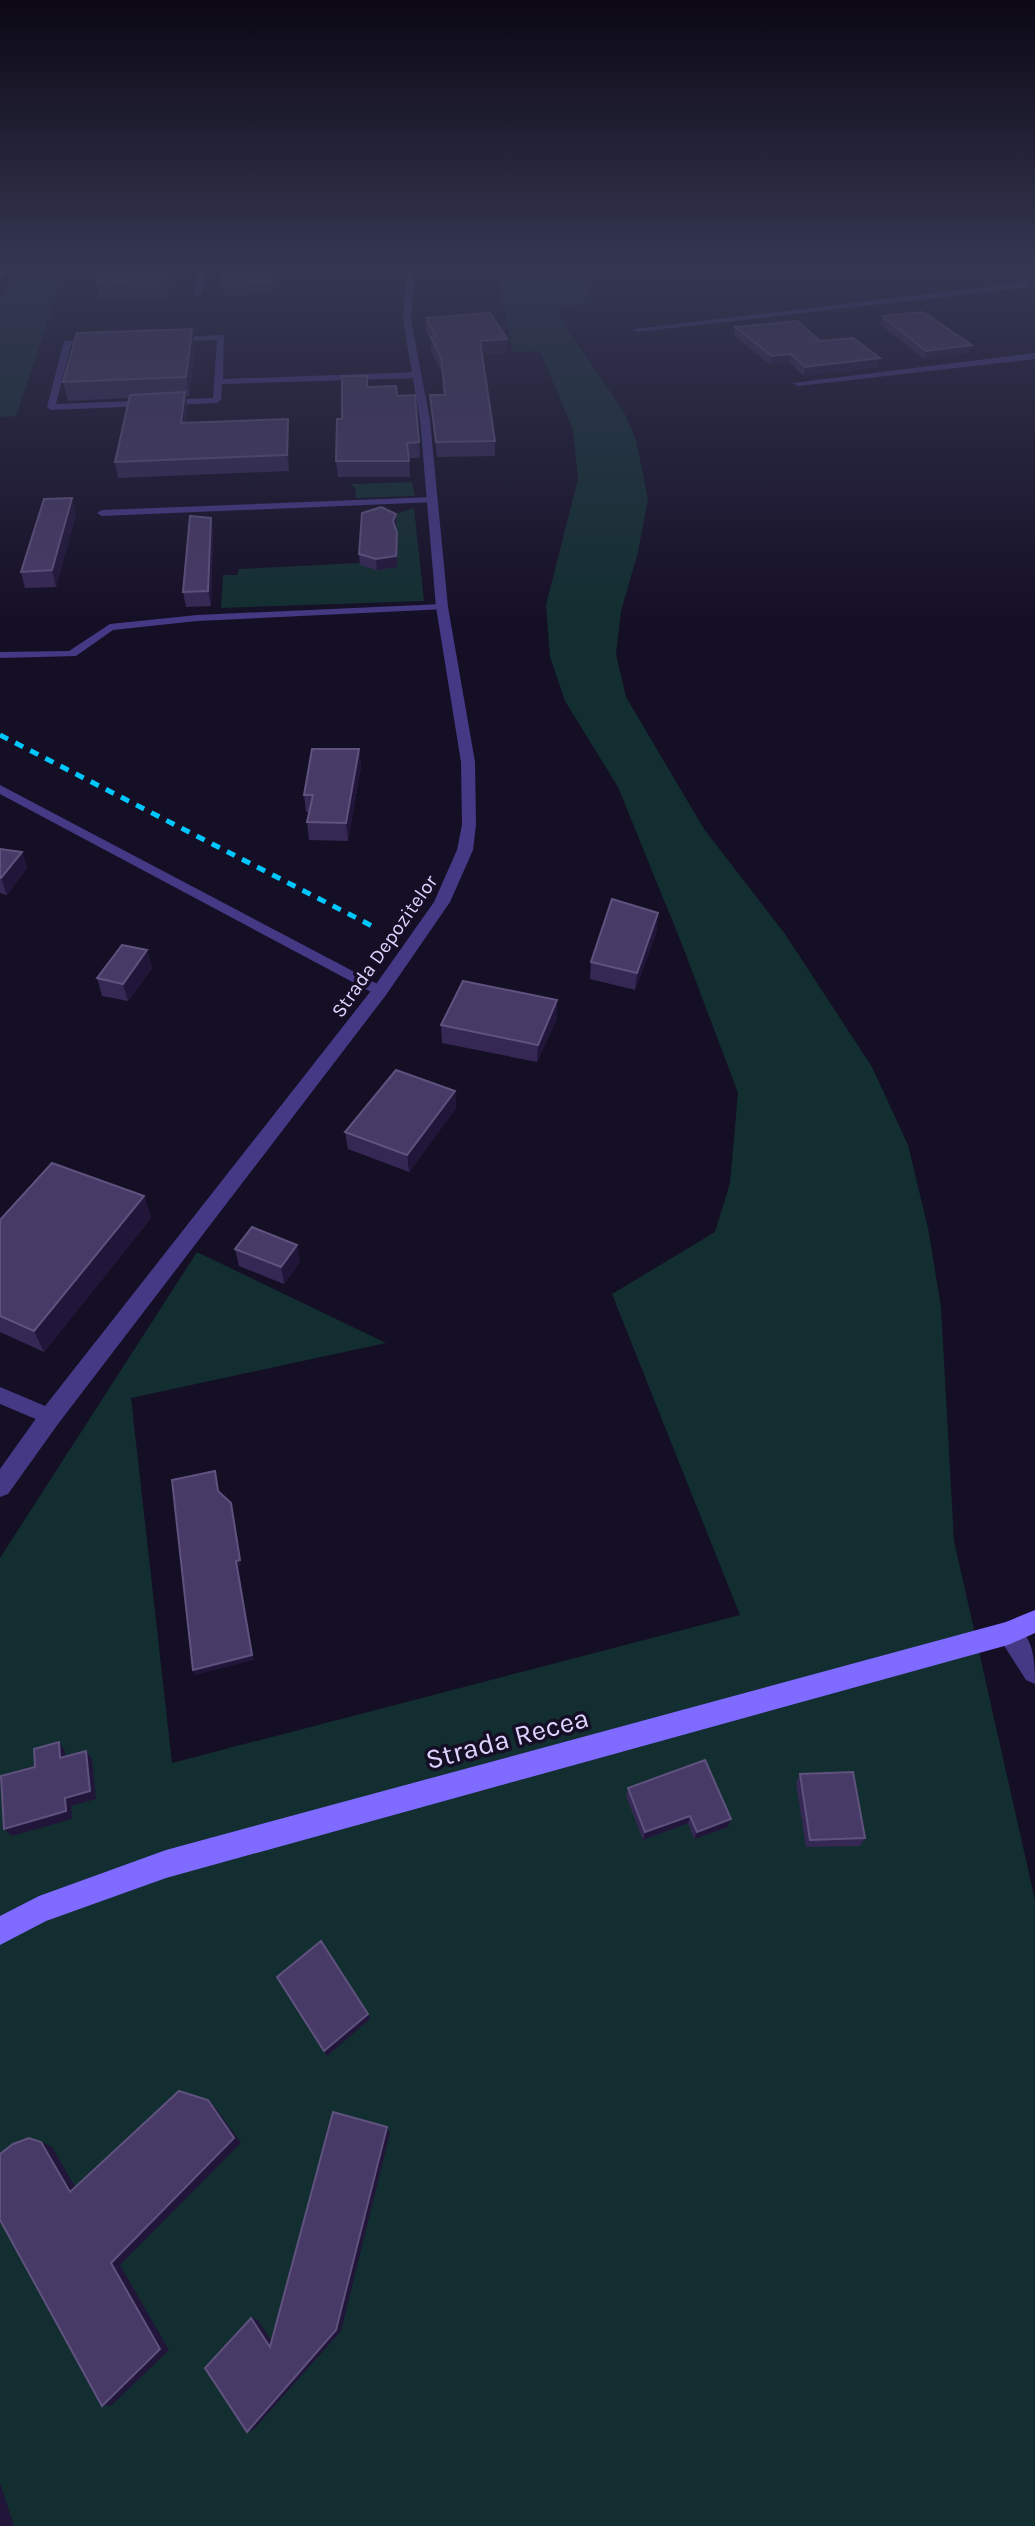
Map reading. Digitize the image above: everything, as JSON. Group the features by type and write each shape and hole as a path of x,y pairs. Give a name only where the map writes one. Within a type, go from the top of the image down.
{"main road":[{"name":"Strada Recea","path":"0,1931 39,1910 166,1864 1008,1633 1035,1621"}],"street":[{"name":"Strada Depozitelor","path":"0,1487 50,1417 380,991 442,902 456,876 469,825 468,762 442,607 419,388"},
{"path":"1008,1633 1035,1672"}],"lane":[{"path":"56,388 51,407 217,400 218,388"},
{"path":"102,513 432,500"},
{"path":"0,655 72,654 110,627 168,621 442,607"},
{"path":"0,789 380,991"},
{"path":"0,1395 50,1417"}],"green space":[{"path":"0,388 25,388 16,416 0,417"},
{"path":"555,388 608,388 624,412 636,440 648,499 638,552 621,611 616,654 626,697 704,829 785,934 872,1067 908,1145 928,1228 941,1307 954,1541 1035,1900 1035,2526 0,2526 0,1558 197,1252 386,1343 131,1398 172,1763 740,1615 612,1294 715,1232 730,1183 738,1093 618,787 565,701 550,657 546,605 578,479 573,430"},
{"path":"412,482 415,496 355,498 356,490 351,484"},
{"path":"414,508 424,601 221,608 223,575 237,575 239,569 378,562 392,515"}],"building":[{"path":"342,388 396,388 397,396 415,395 419,442 407,443 409,461 336,461 337,419 342,419"},
{"path":"444,388 487,388 495,441 436,442 430,395 445,395"},
{"path":"185,392 181,423 288,419 287,455 115,462 130,395"},
{"path":"72,498 52,570 21,572 44,499"},
{"path":"381,507 396,514 393,521 397,533 396,556 376,559 359,554 362,513"},
{"path":"190,516 211,518 208,591 183,592"},
{"path":"312,749 359,749 346,823 307,822 313,795 304,795"},
{"path":"0,849 22,852 1,878 0,878"},
{"path":"612,899 658,913 637,973 591,962"},
{"path":"122,945 147,950 123,984 97,978"},
{"path":"463,981 557,1000 538,1045 441,1025"},
{"path":"396,1070 455,1091 407,1155 345,1132"},
{"path":"52,1163 144,1196 34,1331 0,1316 0,1220"},
{"path":"252,1227 297,1245 281,1267 235,1249"},
{"path":"215,1471 218,1491 231,1503 240,1560 236,1561 252,1655 193,1670 172,1480"},
{"path":"59,1742 60,1758 86,1751 90,1791 65,1798 66,1811 4,1829 1,1776 35,1767 34,1749"},
{"path":"705,1760 731,1819 697,1832 690,1816 645,1832 628,1788"},
{"path":"853,1772 865,1838 810,1840 800,1774"},
{"path":"321,1941 368,2014 324,2051 277,1977"},
{"path":"179,2091 208,2100 234,2138 111,2263 160,2349 102,2406 0,2220 0,2154 13,2144 29,2138 41,2142 70,2192"},
{"path":"333,2112 387,2127 336,2330 247,2432 205,2368 251,2318 270,2347"}],"railway":[{"path":"0,735 378,929"}]}
